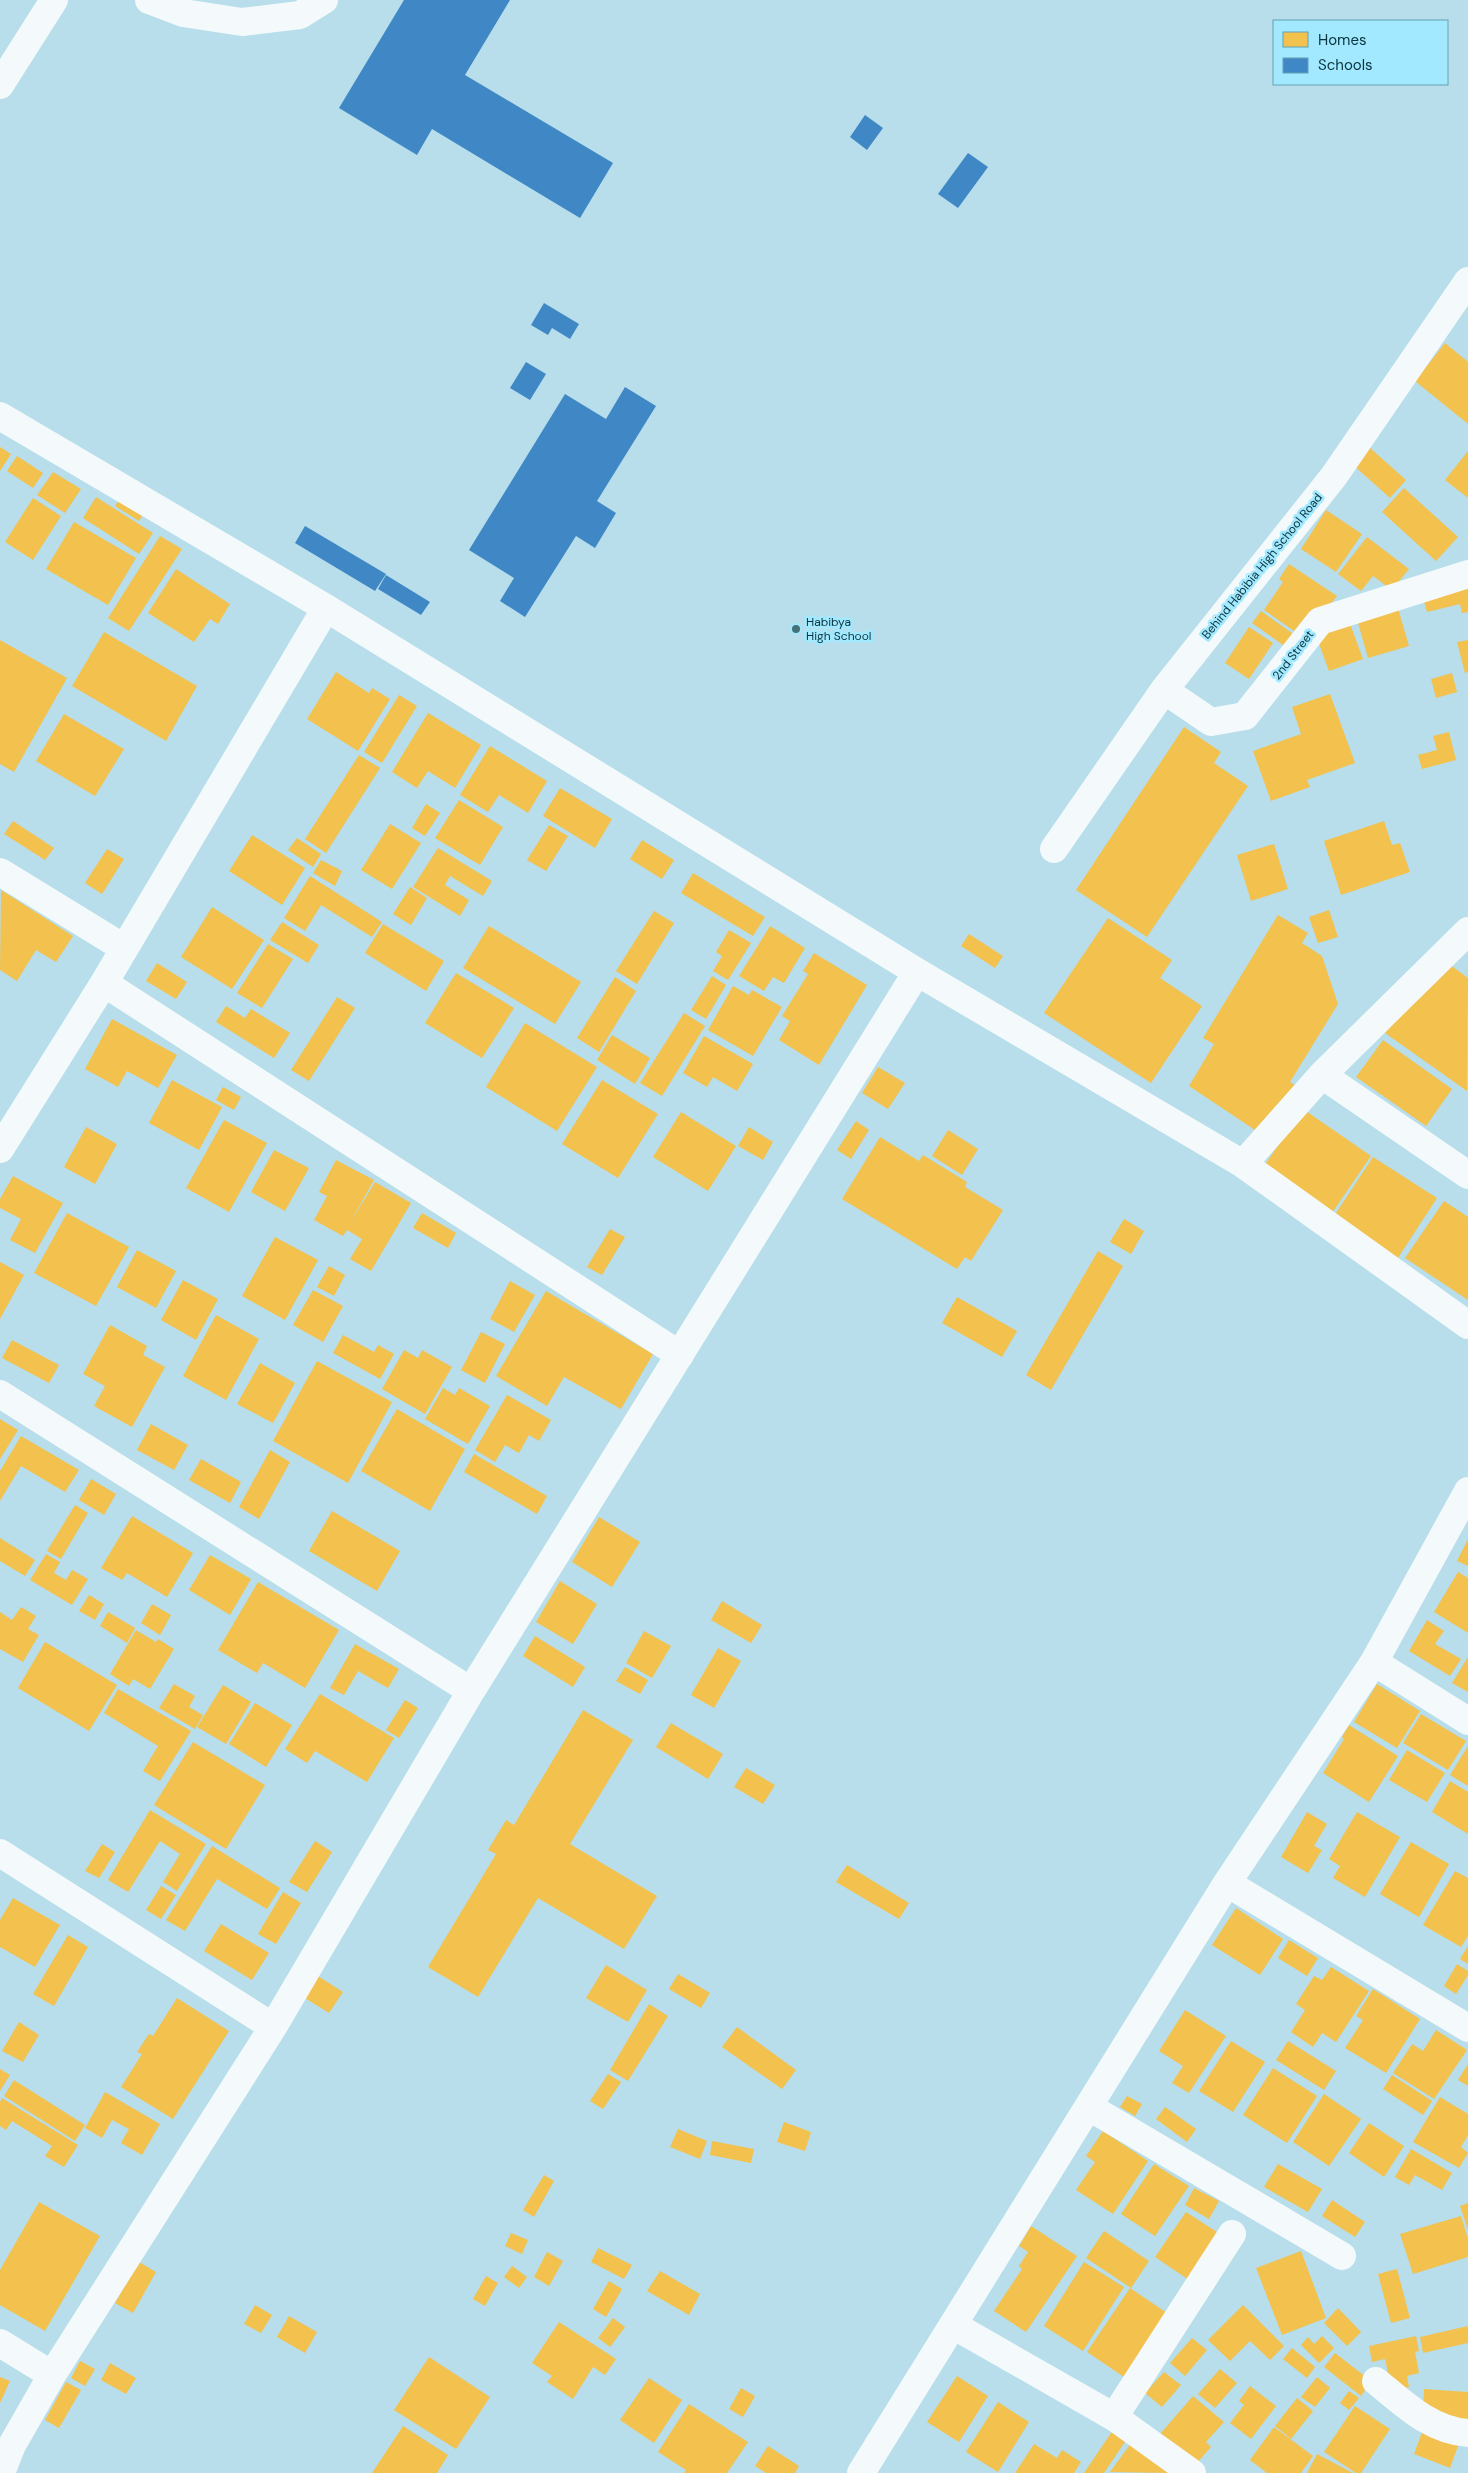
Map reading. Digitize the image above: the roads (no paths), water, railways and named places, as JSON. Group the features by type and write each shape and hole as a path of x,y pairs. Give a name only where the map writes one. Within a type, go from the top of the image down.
{"street":[{"path":"0,85 54,0"},
{"path":"149,0 182,14 242,22 300,15 324,0"},
{"name":"Behind Habibia High School Road","path":"1054,848 1164,690 1334,476 1468,281"},
{"path":"0,416 326,608 917,972 1242,1164 1468,1325"},
{"name":"2nd Street","path":"1164,690 1211,722 1245,716 1320,621 1468,574"},
{"path":"0,1149 104,983 326,608"},
{"path":"0,872 124,948"},
{"path":"1242,1164 1322,1075 1466,936"},
{"path":"1,2473 12,2445 52,2375 273,2027 471,1691 917,972"},
{"path":"104,983 680,1355"},
{"path":"1322,1075 1468,1174"},
{"path":"0,1394 471,1691"},
{"path":"861,2473 1227,1883 1374,1662 1468,1491"},
{"path":"1374,1662 1468,1721"},
{"path":"0,1853 273,2027"},
{"path":"1227,1883 1468,2028"},
{"path":"1089,2106 1342,2256"},
{"path":"1114,2417 1232,2234"},
{"path":"953,2324 1114,2417 1192,2473"},
{"path":"0,2343 52,2375"},
{"path":"1376,2382 1428,2422 1454,2433 1468,2433"}],"place":[{"name":"Habibya High School","path":"796,629"}]}
